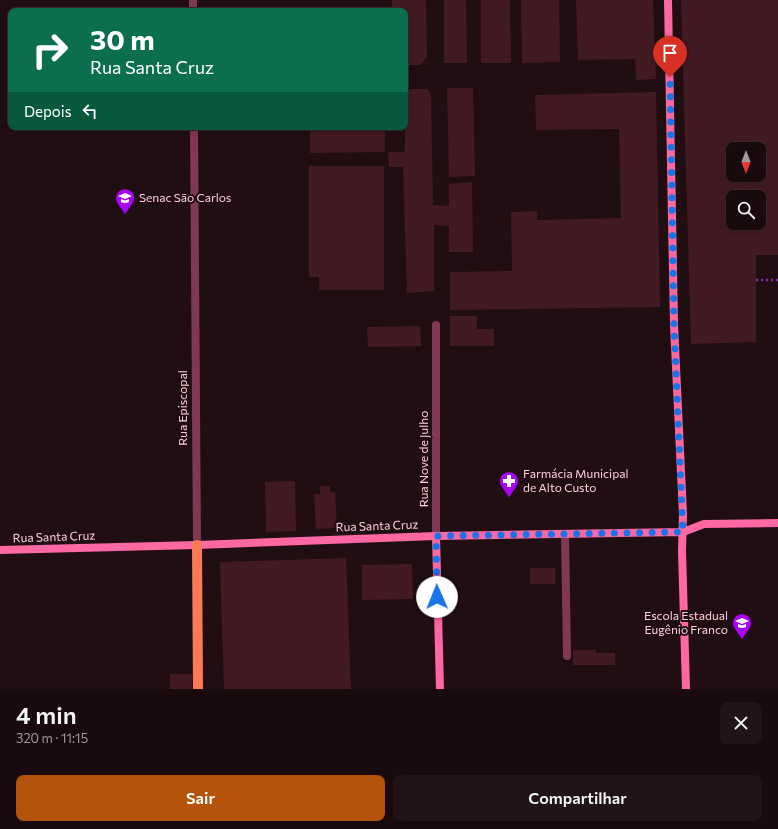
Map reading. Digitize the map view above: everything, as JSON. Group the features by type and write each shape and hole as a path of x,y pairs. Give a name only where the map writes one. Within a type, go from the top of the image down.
{"main road":[{"path":"668,0 674,325 683,532 682,552 686,689"},
{"name":"Rua Santa Cruz","path":"0,550 197,545 436,536 683,532 704,524 778,523"},
{"name":"Rua Nove de Julho","path":"436,536 440,689"},
{"name":"Rua Episcopal","path":"197,545 198,689"}],"street":[{"name":"Rua Episcopal","path":"194,130 197,545"},
{"name":"Rua Nove de Julho","path":"436,325 436,536"},
{"path":"565,534 567,656"}],"path":[{"path":"756,280 778,280"}],"building":[{"path":"392,0 426,0 427,56 421,65 408,65 408,8 392,8"},
{"path":"444,0 466,0 467,63 444,63"},
{"path":"481,0 510,0 511,63 481,63"},
{"path":"521,0 559,0 560,62 522,63"},
{"path":"576,0 653,0 656,79 636,80 635,59 578,60"},
{"path":"681,0 778,0 778,255 756,255 756,342 691,344"},
{"path":"447,88 473,88 475,176 449,177"},
{"path":"408,89 427,89 431,94 433,205 449,206 449,184 472,182 473,252 449,252 449,226 434,225 434,291 407,293 403,167 389,167 388,152 405,152 405,130 408,130"},
{"path":"656,92 660,307 450,310 450,272 512,271 511,212 537,211 537,220 621,218 619,129 536,130 535,95"},
{"path":"310,130 385,130 385,152 310,153"},
{"path":"309,166 384,166 384,290 319,290 319,277 309,277"},
{"path":"450,316 477,316 477,329 494,329 494,346 450,346"},
{"path":"420,326 421,346 368,347 367,327"},
{"path":"295,481 296,531 266,532 265,482"},
{"path":"320,486 330,486 330,492 335,492 337,528 316,529 314,494 320,494"},
{"path":"346,558 351,689 224,689 220,562"},
{"path":"412,564 413,599 362,600 362,565"},
{"path":"530,568 555,568 555,584 530,584"},
{"path":"573,650 596,650 596,653 615,653 615,665 573,665"},
{"path":"170,674 192,674 192,689 170,689"}],"place":[{"name":"Senac São Carlos","path":"125,215"},
{"name":"Farmácia Municipal de Alto Custo","path":"509,498"},
{"name":"Escola Estadual Eugênio Franco","path":"742,640"}],"route":[{"path":"437,597 436,536 683,532 674,325 670,77"}]}
